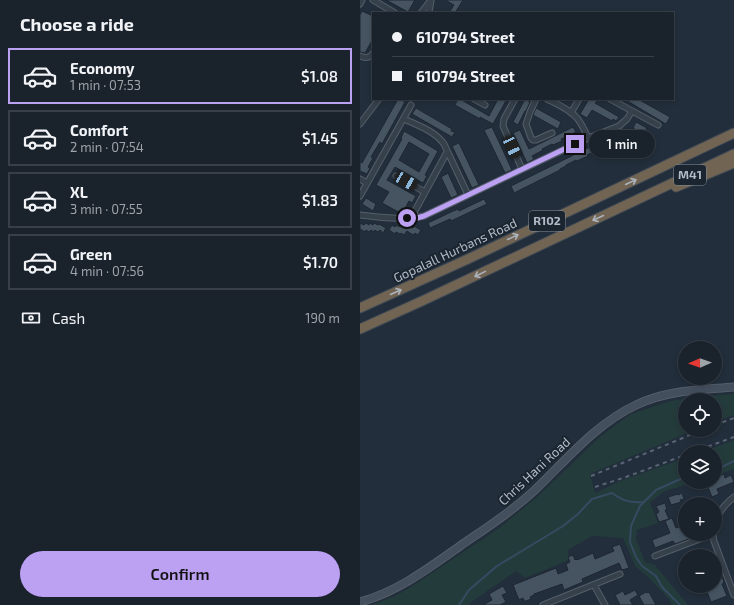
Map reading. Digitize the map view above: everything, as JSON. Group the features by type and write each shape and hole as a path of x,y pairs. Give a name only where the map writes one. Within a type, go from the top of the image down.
{"highway":[{"name":"Gopalall Hurbans Road","path":"360,308 734,133"},
{"name":"M41","path":"646,196 734,154"},
{"path":"646,196 663,192 734,163"},
{"name":"R102","path":"360,329 646,196"}],"street":[{"path":"360,4 362,0"},
{"path":"374,0 393,12"},
{"path":"422,12 431,0"},
{"path":"429,12 431,0"},
{"path":"360,56 368,58 372,54"},
{"path":"360,124 378,100"},
{"path":"476,100 485,105"},
{"path":"515,100 504,119 503,126 522,169"},
{"path":"536,100 526,124 531,138 536,140 552,133"},
{"path":"549,100 577,118 588,138"},
{"path":"571,113 578,100"},
{"path":"612,100 658,125"},
{"path":"360,196 411,105"},
{"path":"360,216 411,218 424,216 588,138 619,126 627,119 632,111"},
{"path":"404,119 441,139 468,195"},
{"path":"411,218 447,152"},
{"path":"396,176 425,192"},
{"path":"360,180 367,184"},
{"name":"Chris Hani Road","path":"360,602 386,593 402,584 506,514 536,489 599,428 624,411 652,398 665,395 734,387"},
{"path":"722,510 734,497"},
{"path":"655,556 695,541"},
{"path":"714,541 734,595"},
{"path":"543,605 620,574"},
{"path":"594,584 605,605"}],"green space":[{"path":"734,394 734,415 722,419 722,395"},
{"path":"678,400 678,437 590,474 595,493 620,481 678,460 678,487 665,491 650,502 658,523 637,530 636,539 645,562 655,565 688,605 672,605 669,599 635,566 623,538 592,536 568,550 569,560 525,578 516,571 470,603 470,605 371,605 395,596 411,587 498,529 537,497 601,436 631,414 670,401"},
{"path":"734,440 734,469 722,473 722,445"}],"building":[{"path":"386,0 415,0 408,12"},
{"path":"445,0 463,0 456,12 450,12 454,5"},
{"path":"362,11 372,16 372,41 365,53 360,52 360,15"},
{"path":"397,100 405,102 382,144 380,142 371,157 373,158 368,167 370,168 367,174 360,171 360,162 362,163"},
{"path":"458,100 462,100 489,116 497,100 506,100 493,124 480,117 480,119 455,105"},
{"path":"524,100 530,102 518,125 513,122"},
{"path":"588,100 596,100 597,101 595,103 619,117 616,121 613,119 612,121 592,110 587,118 580,114"},
{"path":"626,100 640,100 670,117 666,124"},
{"path":"416,108 452,129 451,131 455,132 452,137 412,114"},
{"path":"536,108 561,122 558,129 533,115"},
{"path":"636,122 647,128 643,134 633,128"},
{"path":"492,127 512,170 505,173 484,130"},
{"path":"573,127 576,132 561,139 562,141 542,149 543,150 532,156 534,159 527,163 513,133 520,130 529,149"},
{"path":"628,128 632,135 598,151 597,150 577,161 576,160 560,170 514,193 511,186"},
{"path":"404,131 438,151 425,175 427,176 423,183 395,167 387,180 416,196 412,203 409,201 402,214 382,203 389,192 376,185 402,139 401,138","holes":["409,142 429,154 419,172 399,160"]},
{"path":"459,143 479,185 472,188 452,146"},
{"path":"448,173 458,195 451,198 441,177"},
{"path":"366,198 376,204 373,211 362,204"},
{"path":"484,199 487,204 451,221 450,219 430,228 428,223"},
{"path":"360,223 364,225 366,223 369,225 370,223 373,225 374,223 386,228 383,233 380,230 378,232 375,230 374,232 371,230 369,232 366,230 365,232 360,229"},
{"path":"392,225 399,227 400,225 407,229 409,226 413,228 414,226 421,230 418,235 415,233 413,235 407,231 404,235 396,232 395,234 389,230"},
{"path":"724,474 725,478 731,475 734,482 722,487 722,475"},
{"path":"709,489 717,489 719,494 712,497"},
{"path":"682,493 683,497 678,497 678,503 671,505 668,497"},
{"path":"665,503 667,510 665,510 669,519 659,522 656,514 659,512 656,506"},
{"path":"672,518 676,528 678,527 678,541 683,541 675,544 673,541 655,548 652,540 670,533 665,521"},
{"path":"620,544 629,568 622,570 619,563 582,579 583,582 564,590 562,584 534,594 530,597 531,599 526,601 524,601 523,598 519,600 513,585 556,568 558,574 568,570 566,564 570,562 568,557 573,555 575,560 577,560 593,553 595,559 614,551 612,547"},
{"path":"722,584 727,596 711,602 708,593 722,593"},
{"path":"503,586 507,593 502,595 506,602 500,605 483,605 492,600 489,594"},
{"path":"635,590 638,595 630,600 633,605 620,605 615,595 623,591 625,595"},
{"path":"649,592 656,605 644,605 639,596"}],"waterway":[{"path":"722,467 734,461"},
{"path":"678,480 656,490 640,506 631,526 630,542 636,557 642,566 656,576 662,587 680,605"},
{"path":"459,605 469,590 497,566 563,526 578,514 592,499 612,493 627,501 644,502"}],"railway":[{"path":"722,422 734,418"},
{"path":"591,476 685,437"},
{"path":"712,445 734,437"},
{"path":"595,487 678,458"}],"route":[{"path":"407,218 424,216 575,144"}]}
